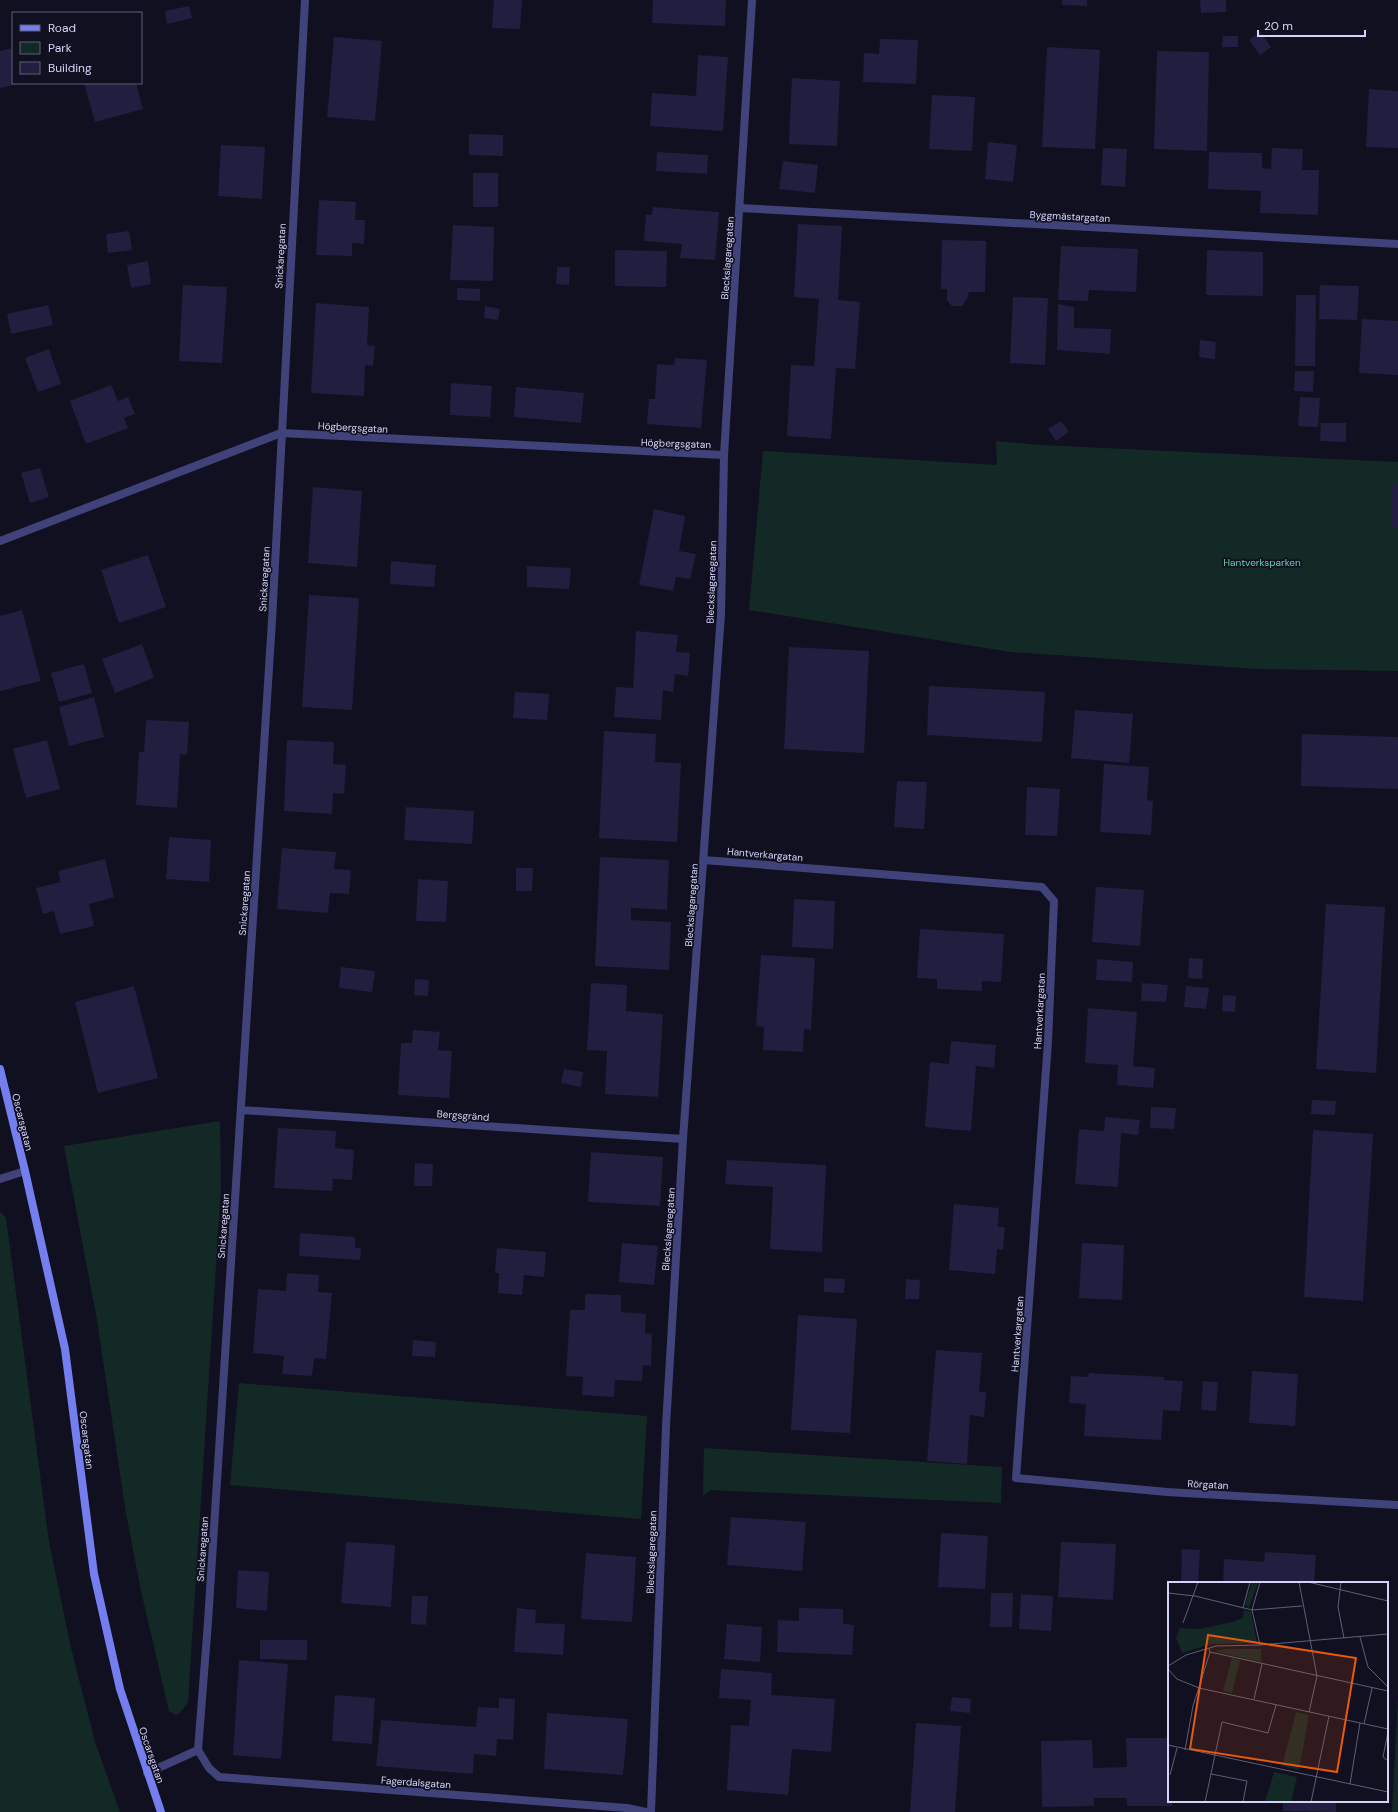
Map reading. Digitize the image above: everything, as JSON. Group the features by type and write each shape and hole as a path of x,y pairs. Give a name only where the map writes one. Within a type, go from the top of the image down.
{"main road":[{"name":"Oscarsgatan","path":"0,1069 25,1171 65,1349 94,1574 120,1690 147,1773 162,1812"}],"street":[{"name":"Snickaregatan","path":"198,1750 272,621 305,0"},
{"name":"Bleckslagaregatan","path":"651,1812 664,1464 684,1139 721,614 724,455 752,0"},
{"name":"Byggmästargatan","path":"740,208 1398,244"},
{"name":"Högbergsgatan","path":"0,541 281,433 724,455"},
{"name":"Hantverkargatan","path":"704,860 1042,886 1054,901 1048,1042 1016,1478"},
{"name":"Bergsgränd","path":"241,1110 684,1139"},
{"path":"0,1179 25,1171"},
{"name":"Rörgatan","path":"1016,1478 1167,1492 1398,1505"},
{"path":"147,1773 198,1750"},
{"name":"Fagerdalsgatan","path":"198,1750 210,1768 219,1777 628,1808 646,1812"}],"green space":[{"name":"Hantverksparken","path":"996,441 1041,445 1398,462 1398,671 1257,669 1011,652 749,610 763,451 997,465"},
{"path":"220,1121 221,1188 188,1702 181,1712 176,1715 169,1711 141,1591 126,1513 97,1320 64,1146"},
{"path":"0,1211 6,1218 49,1542 71,1648 95,1742 120,1812 0,1812"},
{"path":"239,1383 647,1416 641,1519 230,1485"},
{"path":"704,1448 1002,1467 1001,1503 711,1490 703,1496"},
{"path":"1398,1697 1398,1812 1392,1812"}],"building":[{"path":"494,0 522,0 520,29 492,28"},
{"path":"653,0 726,0 725,26 652,23"},
{"path":"1062,0 1087,0 1087,6 1062,5"},
{"path":"1200,0 1226,0 1226,12 1201,13"},
{"path":"189,6 192,18 167,24 165,11"},
{"path":"1260,32 1271,47 1260,55 1249,40"},
{"path":"1223,36 1238,36 1238,47 1222,47"},
{"path":"334,37 382,41 375,121 327,117"},
{"path":"880,39 918,40 916,84 863,82 864,53 879,54"},
{"path":"1047,47 1100,50 1095,149 1042,147"},
{"path":"12,48 12,84 20,84 0,88 0,51"},
{"path":"1157,51 1209,52 1207,151 1154,149"},
{"path":"698,55 728,57 723,131 650,126 652,93 696,96"},
{"path":"792,78 840,81 837,146 789,144"},
{"path":"84,84 136,84 143,109 95,122"},
{"path":"1369,89 1398,91 1398,148 1366,147"},
{"path":"932,95 975,97 972,151 929,149"},
{"path":"469,134 503,135 503,156 469,155"},
{"path":"988,142 1017,145 1013,182 985,179"},
{"path":"221,145 265,147 262,199 218,196"},
{"path":"1103,148 1127,149 1125,187 1101,185"},
{"path":"1272,148 1303,149 1302,170 1319,170 1318,215 1260,213 1261,191 1208,189 1209,152 1262,153 1262,168 1271,169"},
{"path":"657,152 708,155 707,174 656,171"},
{"path":"783,161 818,165 815,193 779,189"},
{"path":"473,173 498,173 498,207 473,207"},
{"path":"319,200 356,202 355,220 365,220 364,244 352,243 352,256 316,255"},
{"path":"653,207 719,212 715,260 680,258 682,244 644,241 646,215 652,215"},
{"path":"798,224 842,226 838,300 860,302 855,369 836,368 831,439 787,436 791,365 814,366 819,299 794,297"},
{"path":"453,225 494,227 493,281 450,280"},
{"path":"129,231 132,250 108,253 106,234"},
{"path":"942,240 986,241 985,292 969,292 967,299 962,306 952,306 947,300 947,289 941,289"},
{"path":"1061,246 1138,249 1136,292 1089,290 1088,301 1058,300"},
{"path":"615,250 667,251 666,287 615,286"},
{"path":"1207,250 1263,252 1263,296 1206,295"},
{"path":"148,261 151,284 131,288 127,265"},
{"path":"557,267 570,267 569,285 556,284"},
{"path":"183,285 227,287 222,363 179,361"},
{"path":"1320,285 1359,286 1357,320 1319,319"},
{"path":"457,288 480,289 480,301 457,300"},
{"path":"1296,295 1316,295 1315,366 1295,366"},
{"path":"1013,297 1048,298 1045,365 1010,363"},
{"path":"316,303 369,307 367,345 375,346 373,366 365,365 364,396 311,393"},
{"path":"1058,304 1074,307 1074,328 1111,329 1110,354 1057,350"},
{"path":"48,305 53,325 11,334 7,314"},
{"path":"485,306 500,309 498,320 484,318"},
{"path":"1362,319 1398,321 1398,375 1359,373"},
{"path":"1200,340 1216,342 1215,359 1199,357"},
{"path":"49,349 61,384 38,392 25,358"},
{"path":"675,358 707,360 701,428 647,424 649,399 655,399 657,364 674,365"},
{"path":"1295,371 1314,371 1313,392 1294,391"},
{"path":"451,383 492,386 490,417 450,415"},
{"path":"111,385 118,401 128,397 135,414 124,418 128,428 86,444 70,401"},
{"path":"516,387 584,393 581,423 514,417"},
{"path":"1300,397 1320,398 1318,427 1298,426"},
{"path":"1061,421 1069,432 1056,441 1048,429"},
{"path":"1321,423 1346,423 1346,442 1320,441"},
{"path":"40,468 49,497 30,503 21,473"},
{"path":"1392,484 1398,485 1398,527 1391,527"},
{"path":"313,487 362,491 357,567 308,563"},
{"path":"654,509 685,516 679,551 696,554 690,579 676,577 673,591 639,585"},
{"path":"148,555 166,607 119,623 101,570"},
{"path":"391,561 436,565 434,587 390,584"},
{"path":"527,566 571,568 569,589 527,587"},
{"path":"309,595 359,598 352,710 302,707"},
{"path":"22,610 41,681 0,691 0,616"},
{"path":"636,631 678,635 676,652 690,653 688,676 675,674 673,692 663,690 661,720 614,717 616,687 633,688"},
{"path":"142,644 154,678 115,693 102,659"},
{"path":"789,647 869,651 864,753 784,749"},
{"path":"84,664 92,693 59,702 51,673"},
{"path":"929,686 1045,692 1042,742 927,735"},
{"path":"515,692 549,694 547,720 513,718"},
{"path":"94,697 104,737 69,746 59,707"},
{"path":"1075,710 1133,714 1129,763 1071,758"},
{"path":"146,720 189,722 187,755 180,754 177,808 136,805 139,752 144,752"},
{"path":"604,731 656,734 655,762 681,763 677,842 599,838"},
{"path":"1302,734 1398,737 1398,789 1301,786"},
{"path":"47,740 60,789 26,798 13,749"},
{"path":"287,740 334,742 333,764 346,765 344,794 333,793 332,814 284,811"},
{"path":"1104,764 1149,767 1147,800 1153,801 1151,835 1100,832"},
{"path":"897,781 927,782 924,829 894,827"},
{"path":"1027,787 1060,789 1057,836 1025,835"},
{"path":"406,807 474,811 472,844 404,840"},
{"path":"169,837 211,840 209,882 166,879"},
{"path":"282,848 336,852 334,869 351,870 349,894 330,893 328,913 277,909"},
{"path":"600,857 669,860 667,910 631,908 631,920 671,922 669,970 595,966"},
{"path":"105,859 114,897 89,904 94,926 60,934 54,911 43,914 36,888 61,882 58,871"},
{"path":"516,868 533,868 532,891 516,891"},
{"path":"418,879 448,881 446,922 416,921"},
{"path":"1096,887 1144,890 1140,946 1092,942"},
{"path":"794,899 835,901 833,949 792,947"},
{"path":"1326,904 1385,907 1376,1073 1316,1069"},
{"path":"920,929 1004,934 1001,982 982,981 982,991 937,989 937,979 917,978"},
{"path":"761,955 815,958 811,1030 804,1029 803,1052 763,1050 764,1027 756,1026"},
{"path":"1189,958 1203,959 1202,979 1188,978"},
{"path":"1097,959 1133,962 1132,982 1096,980"},
{"path":"341,967 375,971 372,992 339,988"},
{"path":"415,979 429,980 428,996 414,995"},
{"path":"591,983 627,985 626,1011 663,1014 658,1097 605,1094 607,1051 587,1050"},
{"path":"1142,983 1168,985 1166,1002 1141,1001"},
{"path":"134,986 158,1078 98,1093 75,1002"},
{"path":"1186,986 1209,988 1206,1009 1184,1007"},
{"path":"1223,995 1236,996 1235,1012 1222,1011"},
{"path":"1088,1008 1137,1012 1133,1066 1155,1068 1153,1088 1117,1085 1118,1065 1085,1063"},
{"path":"413,1030 440,1032 438,1050 452,1051 449,1098 398,1095 401,1043 412,1043"},
{"path":"951,1041 996,1045 994,1068 976,1066 971,1131 925,1127 930,1062 949,1064"},
{"path":"564,1069 583,1072 581,1087 561,1083"},
{"path":"1312,1100 1336,1101 1335,1115 1311,1114"},
{"path":"1151,1107 1176,1108 1174,1129 1150,1128"},
{"path":"1105,1117 1140,1120 1138,1135 1121,1133 1118,1187 1075,1184 1079,1129 1104,1131"},
{"path":"278,1128 336,1131 335,1148 354,1150 352,1180 333,1179 332,1191 274,1188"},
{"path":"1313,1130 1373,1134 1363,1301 1304,1297"},
{"path":"591,1152 663,1157 660,1206 588,1202"},
{"path":"727,1160 826,1165 822,1252 770,1249 773,1187 725,1184"},
{"path":"415,1163 433,1164 432,1186 414,1186"},
{"path":"954,1204 999,1208 998,1227 1005,1227 1003,1250 997,1249 995,1274 949,1270"},
{"path":"300,1233 355,1237 355,1248 361,1248 360,1260 299,1256"},
{"path":"622,1243 658,1246 654,1285 619,1282"},
{"path":"1082,1243 1124,1245 1122,1300 1079,1298"},
{"path":"497,1248 546,1252 544,1277 524,1275 522,1295 498,1293 499,1273 495,1273"},
{"path":"287,1273 319,1275 318,1292 332,1293 326,1359 314,1358 312,1376 282,1374 284,1356 253,1353 258,1289 286,1291"},
{"path":"824,1278 845,1279 844,1293 824,1292"},
{"path":"906,1279 920,1280 919,1299 905,1299"},
{"path":"585,1294 621,1295 621,1312 646,1314 645,1333 652,1334 651,1366 643,1365 642,1381 615,1380 614,1397 582,1395 583,1377 566,1376 570,1310 585,1310"},
{"path":"798,1315 857,1319 850,1433 791,1430"},
{"path":"413,1340 436,1342 435,1357 412,1356"},
{"path":"936,1350 982,1353 979,1392 986,1392 984,1417 970,1415 967,1464 927,1461"},
{"path":"1252,1371 1298,1374 1295,1426 1249,1423"},
{"path":"1089,1373 1164,1377 1164,1380 1183,1381 1180,1411 1163,1410 1161,1440 1084,1436 1086,1404 1069,1403 1071,1376 1088,1377"},
{"path":"1203,1381 1218,1382 1216,1411 1201,1410"},
{"path":"731,1517 806,1522 802,1571 727,1565"},
{"path":"941,1533 988,1536 985,1589 938,1587"},
{"path":"346,1542 395,1545 391,1607 341,1603"},
{"path":"1061,1542 1116,1544 1113,1600 1058,1597"},
{"path":"1182,1549 1200,1550 1198,1582 1181,1582"},
{"path":"1265,1552 1316,1555 1314,1582 1223,1582 1224,1559 1264,1562"},
{"path":"586,1553 636,1557 632,1622 581,1619"},
{"path":"238,1570 269,1572 267,1611 236,1608"},
{"path":"991,1593 1013,1593 1012,1627 990,1627"},
{"path":"1021,1594 1053,1596 1051,1631 1019,1629"},
{"path":"412,1596 428,1596 426,1625 411,1624"},
{"path":"517,1608 536,1610 535,1623 565,1624 563,1655 514,1652"},
{"path":"799,1608 843,1609 843,1624 854,1625 852,1655 777,1652 778,1620 799,1621"},
{"path":"727,1624 762,1627 760,1662 724,1659"},
{"path":"260,1640 307,1640 307,1660 260,1659"},
{"path":"239,1660 288,1664 281,1759 233,1755"},
{"path":"721,1669 772,1673 771,1695 835,1699 831,1752 792,1749 788,1795 727,1790 731,1725 749,1726 751,1700 719,1698"},
{"path":"335,1695 375,1698 372,1744 332,1741"},
{"path":"952,1697 971,1699 970,1713 950,1711"},
{"path":"499,1698 515,1699 513,1740 497,1739 496,1756 474,1754 473,1774 376,1766 381,1720 476,1727 478,1707 499,1708"},
{"path":"547,1713 628,1719 623,1775 544,1769"},
{"path":"916,1723 961,1726 955,1812 910,1812"},
{"path":"1126,1738 1168,1738 1168,1802 1172,1802 1172,1806 1127,1806 1127,1798 1094,1798 1094,1806 1042,1807 1041,1741 1092,1740 1093,1768 1127,1767"},
{"path":"1283,1802 1336,1802 1336,1812 1283,1811"}]}
